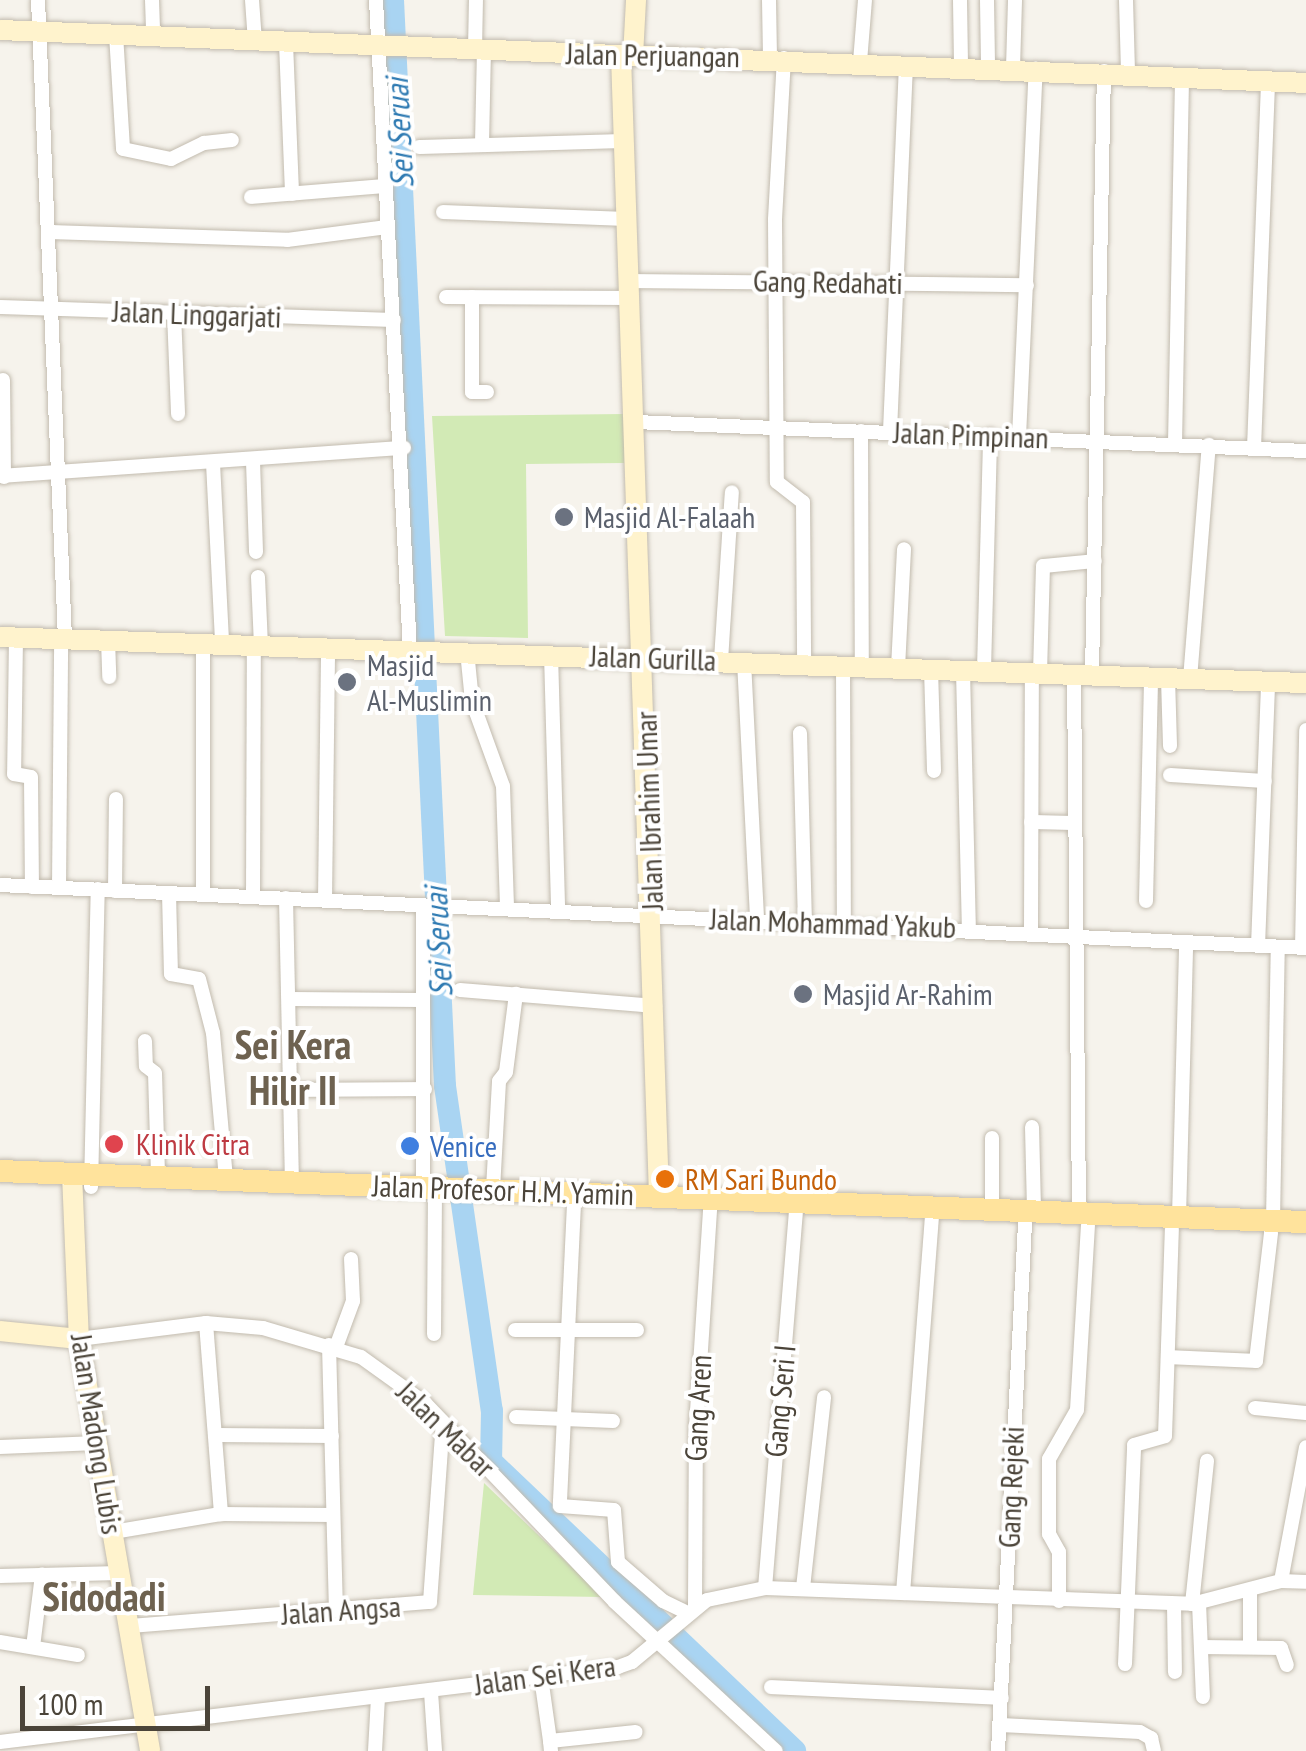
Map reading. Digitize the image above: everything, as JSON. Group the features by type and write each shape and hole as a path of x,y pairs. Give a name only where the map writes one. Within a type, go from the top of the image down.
{"main road":[{"name":"Jalan Profesor H.M. Yamin","path":"0,1171 82,1180 482,1192 833,1209 992,1210 1029,1217"},
{"name":"Jalan Profesor H.M. Yamin","path":"0,1184 158,1177 438,1192"},
{"name":"Jalan Profesor H.M. Yamin","path":"482,1192 574,1204 659,1201 710,1209 796,1213 833,1209 932,1219 1029,1217 1272,1227 1306,1222"},
{"name":"Jalan Profesor H.M. Yamin","path":"1272,1227 1306,1235"}],"street":[{"path":"38,0 56,310 60,473 63,639 59,888"},
{"path":"152,0 154,36"},
{"path":"252,0 254,42"},
{"path":"376,0 386,227 404,448 414,650"},
{"path":"476,0 482,144"},
{"name":"Jalan Ibrahim Umar","path":"636,0 627,56 624,141 653,916 659,1201"},
{"path":"770,0 777,58 776,281 782,426 778,482 803,502 804,664"},
{"path":"860,62 865,0"},
{"path":"960,0 961,66"},
{"path":"987,0 988,67"},
{"path":"1013,68 1014,0"},
{"path":"1126,0 1128,72"},
{"name":"Jalan Perjuangan","path":"0,30 1036,68 1306,83"},
{"path":"116,34 122,149 172,158 204,143 232,140"},
{"path":"286,43 292,194"},
{"path":"890,432 892,283 906,64"},
{"path":"1019,436 1036,68"},
{"path":"1059,1601 1060,1552 1049,1534 1049,1459 1077,1410 1084,1219 1075,823 1083,673 1095,561 1104,71"},
{"path":"1175,444 1182,76"},
{"path":"1254,448 1268,81"},
{"path":"419,147 624,141"},
{"path":"251,197 384,186"},
{"path":"443,212 626,219"},
{"path":"50,232 287,240 386,227"},
{"name":"Gang Redahati","path":"446,297 776,281 1027,285"},
{"path":"472,297 472,392 487,392"},
{"name":"Jalan Linggarjati","path":"0,306 394,320"},
{"path":"174,313 178,414"},
{"path":"3,380 2,476 404,448"},
{"name":"Jalan Pimpinan","path":"636,422 1306,451"},
{"path":"844,922 860,431"},
{"path":"969,928 973,670 990,436"},
{"path":"1190,678 1209,445"},
{"path":"253,460 256,552"},
{"path":"203,894 212,643 213,463"},
{"path":"721,660 732,492"},
{"path":"898,668 904,549"},
{"path":"1031,930 1031,822 1043,566 1095,561"},
{"path":"253,897 258,577"},
{"path":"8,637 14,774 30,777 32,886"},
{"name":"Jalan Gurilla","path":"8,637 643,656 1306,683"},
{"path":"108,640 109,677"},
{"path":"325,900 328,646"},
{"path":"459,651 472,702 503,786 508,909"},
{"path":"551,654 558,911"},
{"path":"744,662 757,920"},
{"path":"931,669 934,770"},
{"path":"1159,677 1170,746"},
{"path":"1146,901 1159,677"},
{"path":"1258,946 1268,682"},
{"path":"1304,948 1306,730"},
{"path":"800,733 805,921"},
{"path":"1170,776 1264,781"},
{"path":"115,890 116,799"},
{"path":"1031,822 1075,823"},
{"name":"Jalan Mohammad Yakub","path":"0,885 1031,930 1304,948"},
{"path":"82,1180 98,889"},
{"path":"169,893 170,974 199,978 213,1033 226,1179"},
{"path":"286,898 292,1182"},
{"path":"428,906 421,1000 425,1088 438,1192 434,1334"},
{"path":"1126,1664 1134,1445 1164,1439 1186,942"},
{"path":"1168,1357 1257,1359 1272,1227 1278,947"},
{"path":"460,990 655,1006"},
{"path":"482,1192 499,1081 506,1072 516,994"},
{"path":"290,999 421,1000"},
{"path":"145,1042 146,1066 155,1072 158,1177"},
{"path":"290,1090 425,1088"},
{"name":"Gang Rejeki","path":"998,1751 1032,1127"},
{"path":"992,1138 992,1210"},
{"name":"Jalan Madong Lubis","path":"82,1180 79,1339 132,1626 150,1751"},
{"path":"574,1204 561,1507 614,1510 618,1562 663,1601 689,1612"},
{"name":"Gang Aren","path":"689,1612 710,1209"},
{"name":"Gang Seri I","path":"765,1588 796,1213"},
{"path":"903,1593 932,1219"},
{"path":"336,1610 333,1346 353,1302 351,1258"},
{"path":"206,1323 221,1514"},
{"name":"Jalan Mabar","path":"0,1331 79,1339 206,1323 263,1328 333,1346 404,1385 615,1602 661,1638 776,1751"},
{"path":"515,1330 637,1330"},
{"path":"804,1588 824,1398"},
{"path":"1254,1408 1306,1413"},
{"path":"516,1417 613,1421"},
{"name":"Jalan Angsa","path":"132,1626 430,1602 443,1422"},
{"path":"216,1436 332,1436"},
{"path":"0,1447 97,1444"},
{"path":"1281,1581 1306,1446"},
{"path":"1202,1697 1195,1603 1208,1461"},
{"path":"113,1532 221,1514 332,1515"},
{"path":"0,1576 120,1573"},
{"path":"33,1648 42,1575"},
{"name":"Jalan Sei Kera","path":"10,1744 431,1692 632,1662 689,1612 765,1588 1174,1604 1195,1603 1281,1581 1306,1582"},
{"path":"1250,1590 1250,1644"},
{"path":"1174,1604 1175,1672"},
{"path":"0,1642 78,1655"},
{"path":"1200,1647 1284,1649 1287,1665"},
{"path":"541,1677 551,1746 636,1732"},
{"path":"771,1687 1002,1698"},
{"path":"431,1692 435,1751"},
{"path":"375,1751 378,1698"},
{"path":"1001,1725 1140,1732 1151,1738 1154,1751"}],"green space":[{"path":"624,414 624,463 526,464 528,638 445,636 432,416"},
{"path":"484,1483 603,1597 473,1595"}],"waterway":[{"name":"Sei Seruai","path":"393,0 445,1086 492,1411 491,1461 795,1751"}],"place":[{"name":"Masjid Al-Falaah","path":"564,517"},
{"name":"Masjid Al-Muslimin","path":"347,682"},
{"name":"Masjid Ar-Rahim","path":"803,994"},
{"name":"Klinik Citra","path":"114,1144"},
{"name":"Venice","path":"410,1146"},
{"name":"RM Sari Bundo","path":"665,1179"}],"district":[{"name":"Sei Kera Hilir II","path":"293,1067"},
{"name":"Sidodadi","path":"104,1596"}]}
